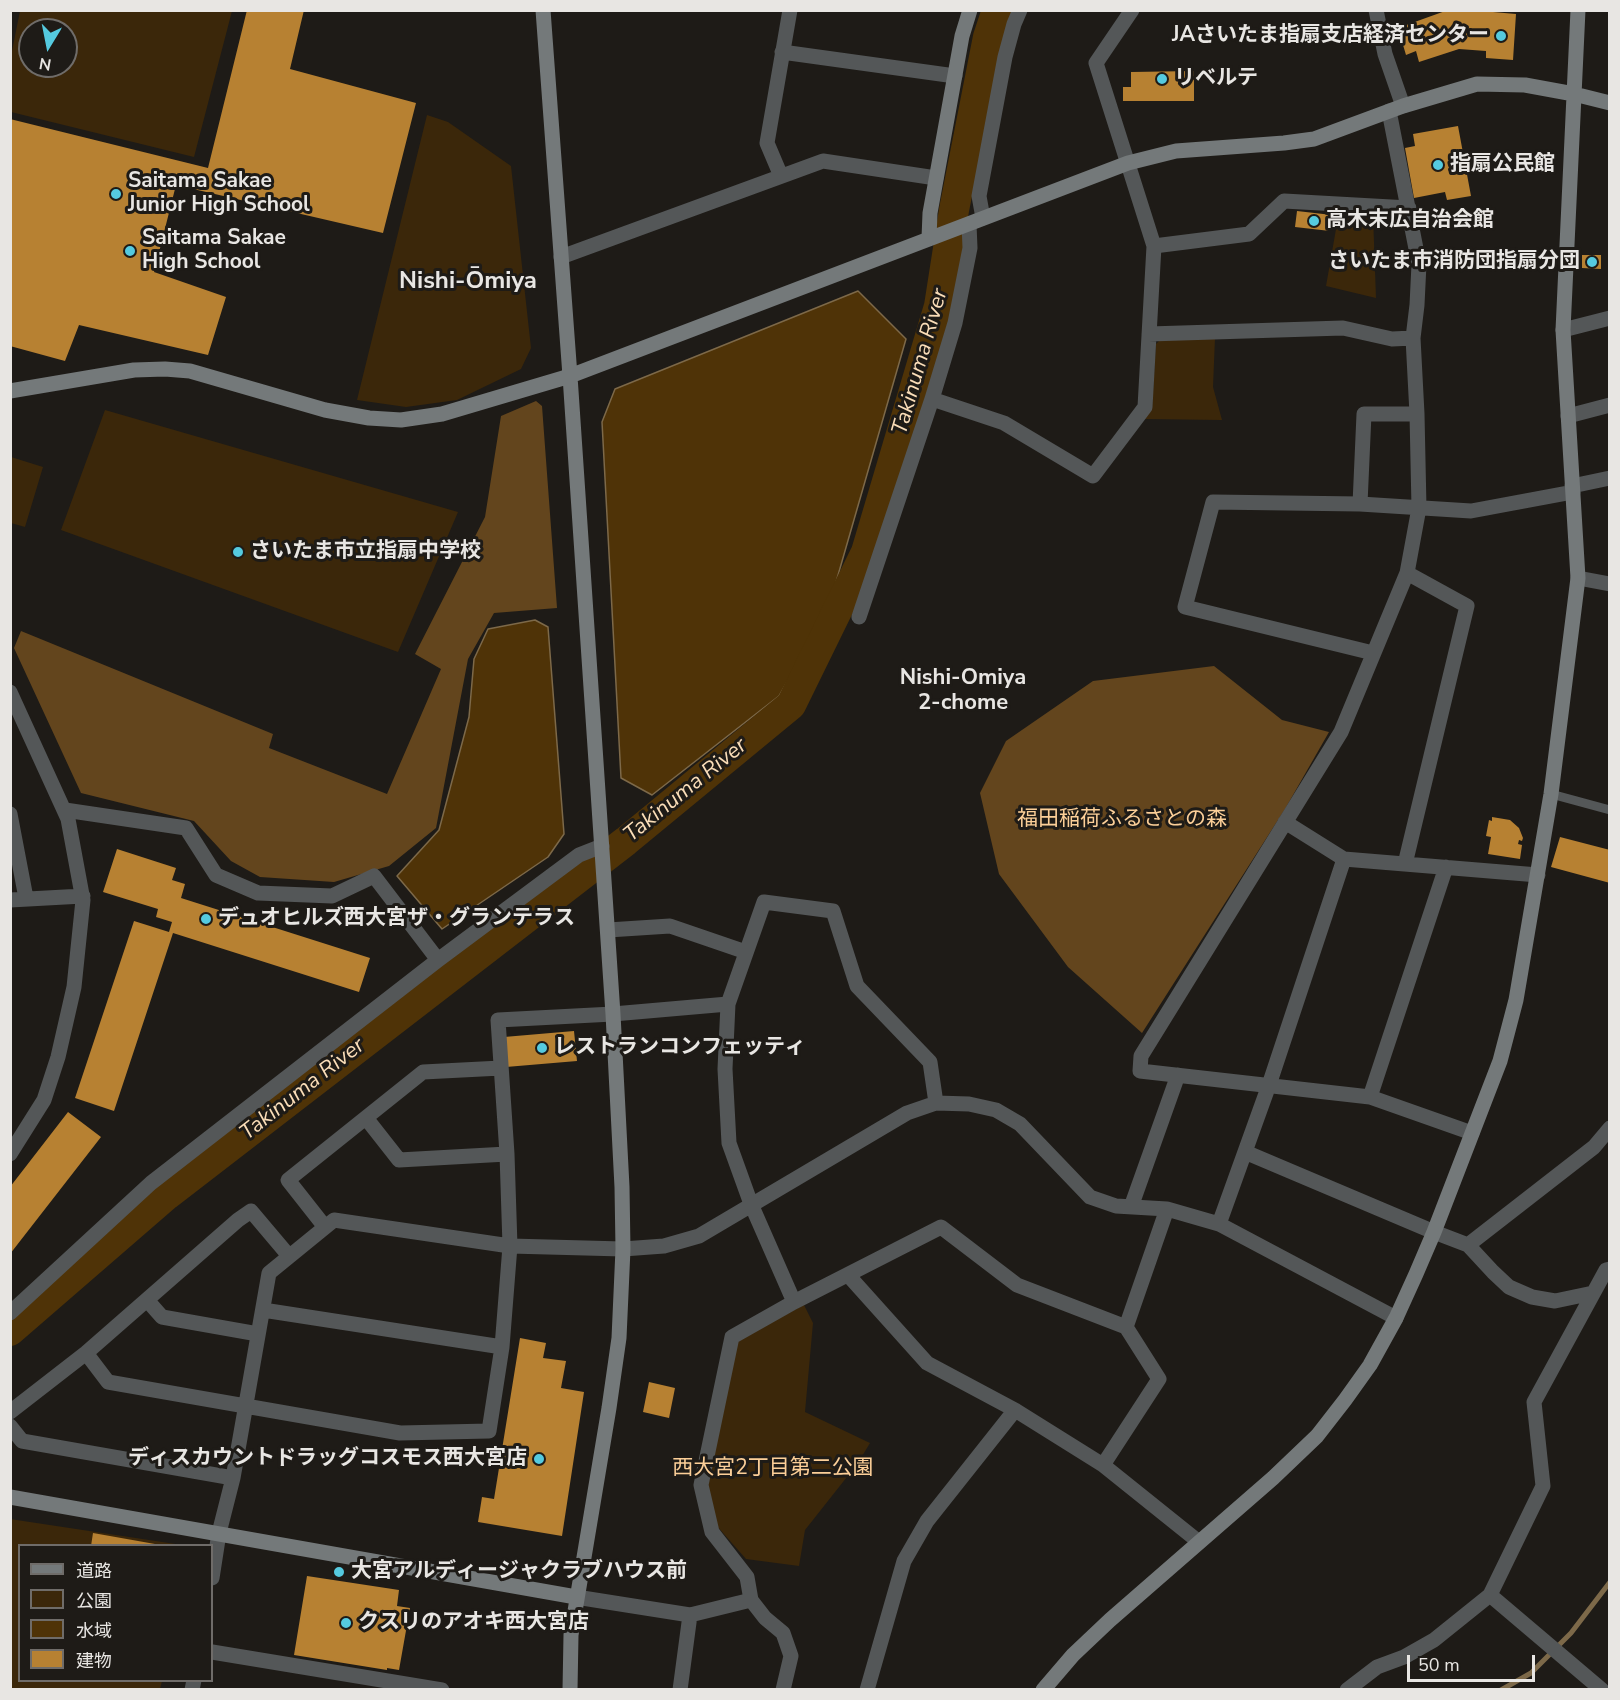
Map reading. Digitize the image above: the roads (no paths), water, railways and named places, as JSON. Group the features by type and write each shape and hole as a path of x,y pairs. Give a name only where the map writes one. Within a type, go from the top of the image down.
{"street":[{"path":"543,10 608,930 622,1187 623,1249 617,1349 576,1597 571,1635 570,1689"},
{"path":"782,176 767,142 790,10"},
{"path":"932,237 930,213 962,36 970,10"},
{"path":"983,218 979,196 1005,57 1020,10"},
{"path":"932,399 1004,423 1093,476 1145,406 1155,246 1096,63 1132,10"},
{"path":"1376,10 1396,108 1419,264 1413,338 1419,508 1407,573 1341,732 1141,1056 1140,1071 1370,1096 1472,1133"},
{"path":"1044,1689 1073,1655 1110,1620 1274,1478 1317,1436 1345,1400 1370,1365 1396,1318 1434,1232 1500,1061 1516,1000 1538,875 1551,794 1578,578 1563,330 1578,10"},
{"path":"782,52 955,76"},
{"path":"10,391 134,370 165,369 190,371 325,410 369,418 401,420 442,414 570,376 1128,163 1176,151 1314,139 1396,108 1477,84 1525,85 1574,94 1610,104"},
{"path":"561,257 823,161 936,178"},
{"path":"1155,246 1249,234 1284,201 1409,208"},
{"path":"859,616 932,399 955,323 970,248 965,225"},
{"path":"1563,330 1610,318"},
{"path":"1149,334 1343,328 1392,339 1413,338"},
{"path":"1568,416 1610,405"},
{"path":"1360,504 1364,414 1417,414"},
{"path":"1373,652 1185,607 1213,502 1360,504 1471,510 1572,489 1610,478"},
{"path":"1405,864 1467,606 1407,573"},
{"path":"1578,578 1610,584"},
{"path":"10,692 65,810 83,896 74,987 58,1057 44,1100 10,1154"},
{"path":"65,810 186,828 216,875 258,893 332,896 374,876 438,960"},
{"path":"11,818 18,899 83,896"},
{"path":"1285,822 1344,859 1538,875"},
{"path":"10,1312 151,1183 438,960 579,855 602,848"},
{"path":"1220,1224 1344,859"},
{"path":"1370,1096 1446,867"},
{"path":"794,1302 751,1204 729,1143 725,1069 728,1004 764,902 833,911 857,986 930,1062 936,1103"},
{"path":"608,930 670,926 746,952"},
{"path":"86,1353 108,1382 400,1433 489,1431 502,1347 510,1246 507,1154 498,1020 613,1014 728,1004"},
{"path":"325,1227 288,1180 423,1072 501,1068"},
{"path":"1131,1207 1178,1076"},
{"path":"213,1572 219,1533 233,1478 269,1273 334,1220 510,1246 623,1249 664,1246 699,1236 907,1113 936,1103 969,1104 996,1110 1020,1124 1090,1197 1116,1206 1167,1209 1220,1224 1396,1318"},
{"path":"366,1118 399,1160 507,1154"},
{"path":"1468,1245 1594,1147 1610,1128"},
{"path":"1245,1152 1468,1245 1509,1287 1532,1297 1555,1300 1593,1293"},
{"path":"1126,1327 1167,1209"},
{"path":"10,1412 86,1353 251,1211 289,1256"},
{"path":"783,1689 791,1656 783,1634 765,1618 751,1600 747,1577 712,1532 700,1485 732,1337 794,1302 941,1227 1017,1285 1126,1327 1159,1378 1103,1465"},
{"path":"1347,1689 1377,1667 1404,1657 1434,1640 1490,1595 1544,1486 1534,1402 1606,1270 1610,1269"},
{"path":"848,1275 927,1363 1016,1410 1103,1465 1199,1542"},
{"path":"147,1300 162,1317 258,1334"},
{"path":"262,1310 502,1347"},
{"path":"867,1689 904,1561 927,1521 1016,1410"},
{"path":"10,1426 22,1441 233,1478"},
{"path":"10,1497 690,1615 751,1600"},
{"path":"1490,1595 1602,1689"},
{"path":"680,1689 690,1615"},
{"path":"213,1652 442,1689"}],"lane":[{"path":"1551,794 1610,810"}],"water":[{"path":"858,291 906,339 828,610 779,696 652,795 621,778 602,422 615,389"},
{"path":"535,620 548,627 564,834 548,857 442,929 397,876 439,830 469,717 474,659 488,629"}],"waterway":[{"name":"Takinuma River","path":"10,1331 167,1195 626,841 791,705 866,552 939,306 954,210 988,37 997,10"},
{"path":"1501,1690 1531,1673 1571,1633 1610,1582"}],"place":[{"name":"JAさいたま指扇支店経済センター","path":"1501,36"},
{"name":"リベルテ","path":"1162,79"},
{"name":"指扇公民館","path":"1438,165"},
{"name":"Saitama Sakae Junior High School","path":"116,194"},
{"name":"高木末広自治会館","path":"1314,221"},
{"name":"Saitama Sakae High School","path":"130,251"},
{"name":"さいたま市消防団指扇分団","path":"1592,262"},
{"name":"さいたま市立指扇中学校","path":"238,552"},
{"name":"デュオヒルズ西大宮ザ・グランテラス","path":"206,919"},
{"name":"レストランコンフェッティ","path":"542,1048"},
{"name":"ディスカウントドラッグコスモス西大宮店","path":"539,1459"},
{"name":"大宮アルディージャクラブハウス前","path":"339,1572"},
{"name":"クスリのアオキ西大宮店","path":"346,1623"}],"district":[{"name":"Nishi-Ōmiya","path":"468,282"},
{"name":"Nishi-Omiya 2-chome","path":"963,692"}],"park label":[{"name":"福田稲荷ふるさとの森","path":"1122,820"},
{"name":"西大宮2丁目第二公園","path":"773,1469"}]}
